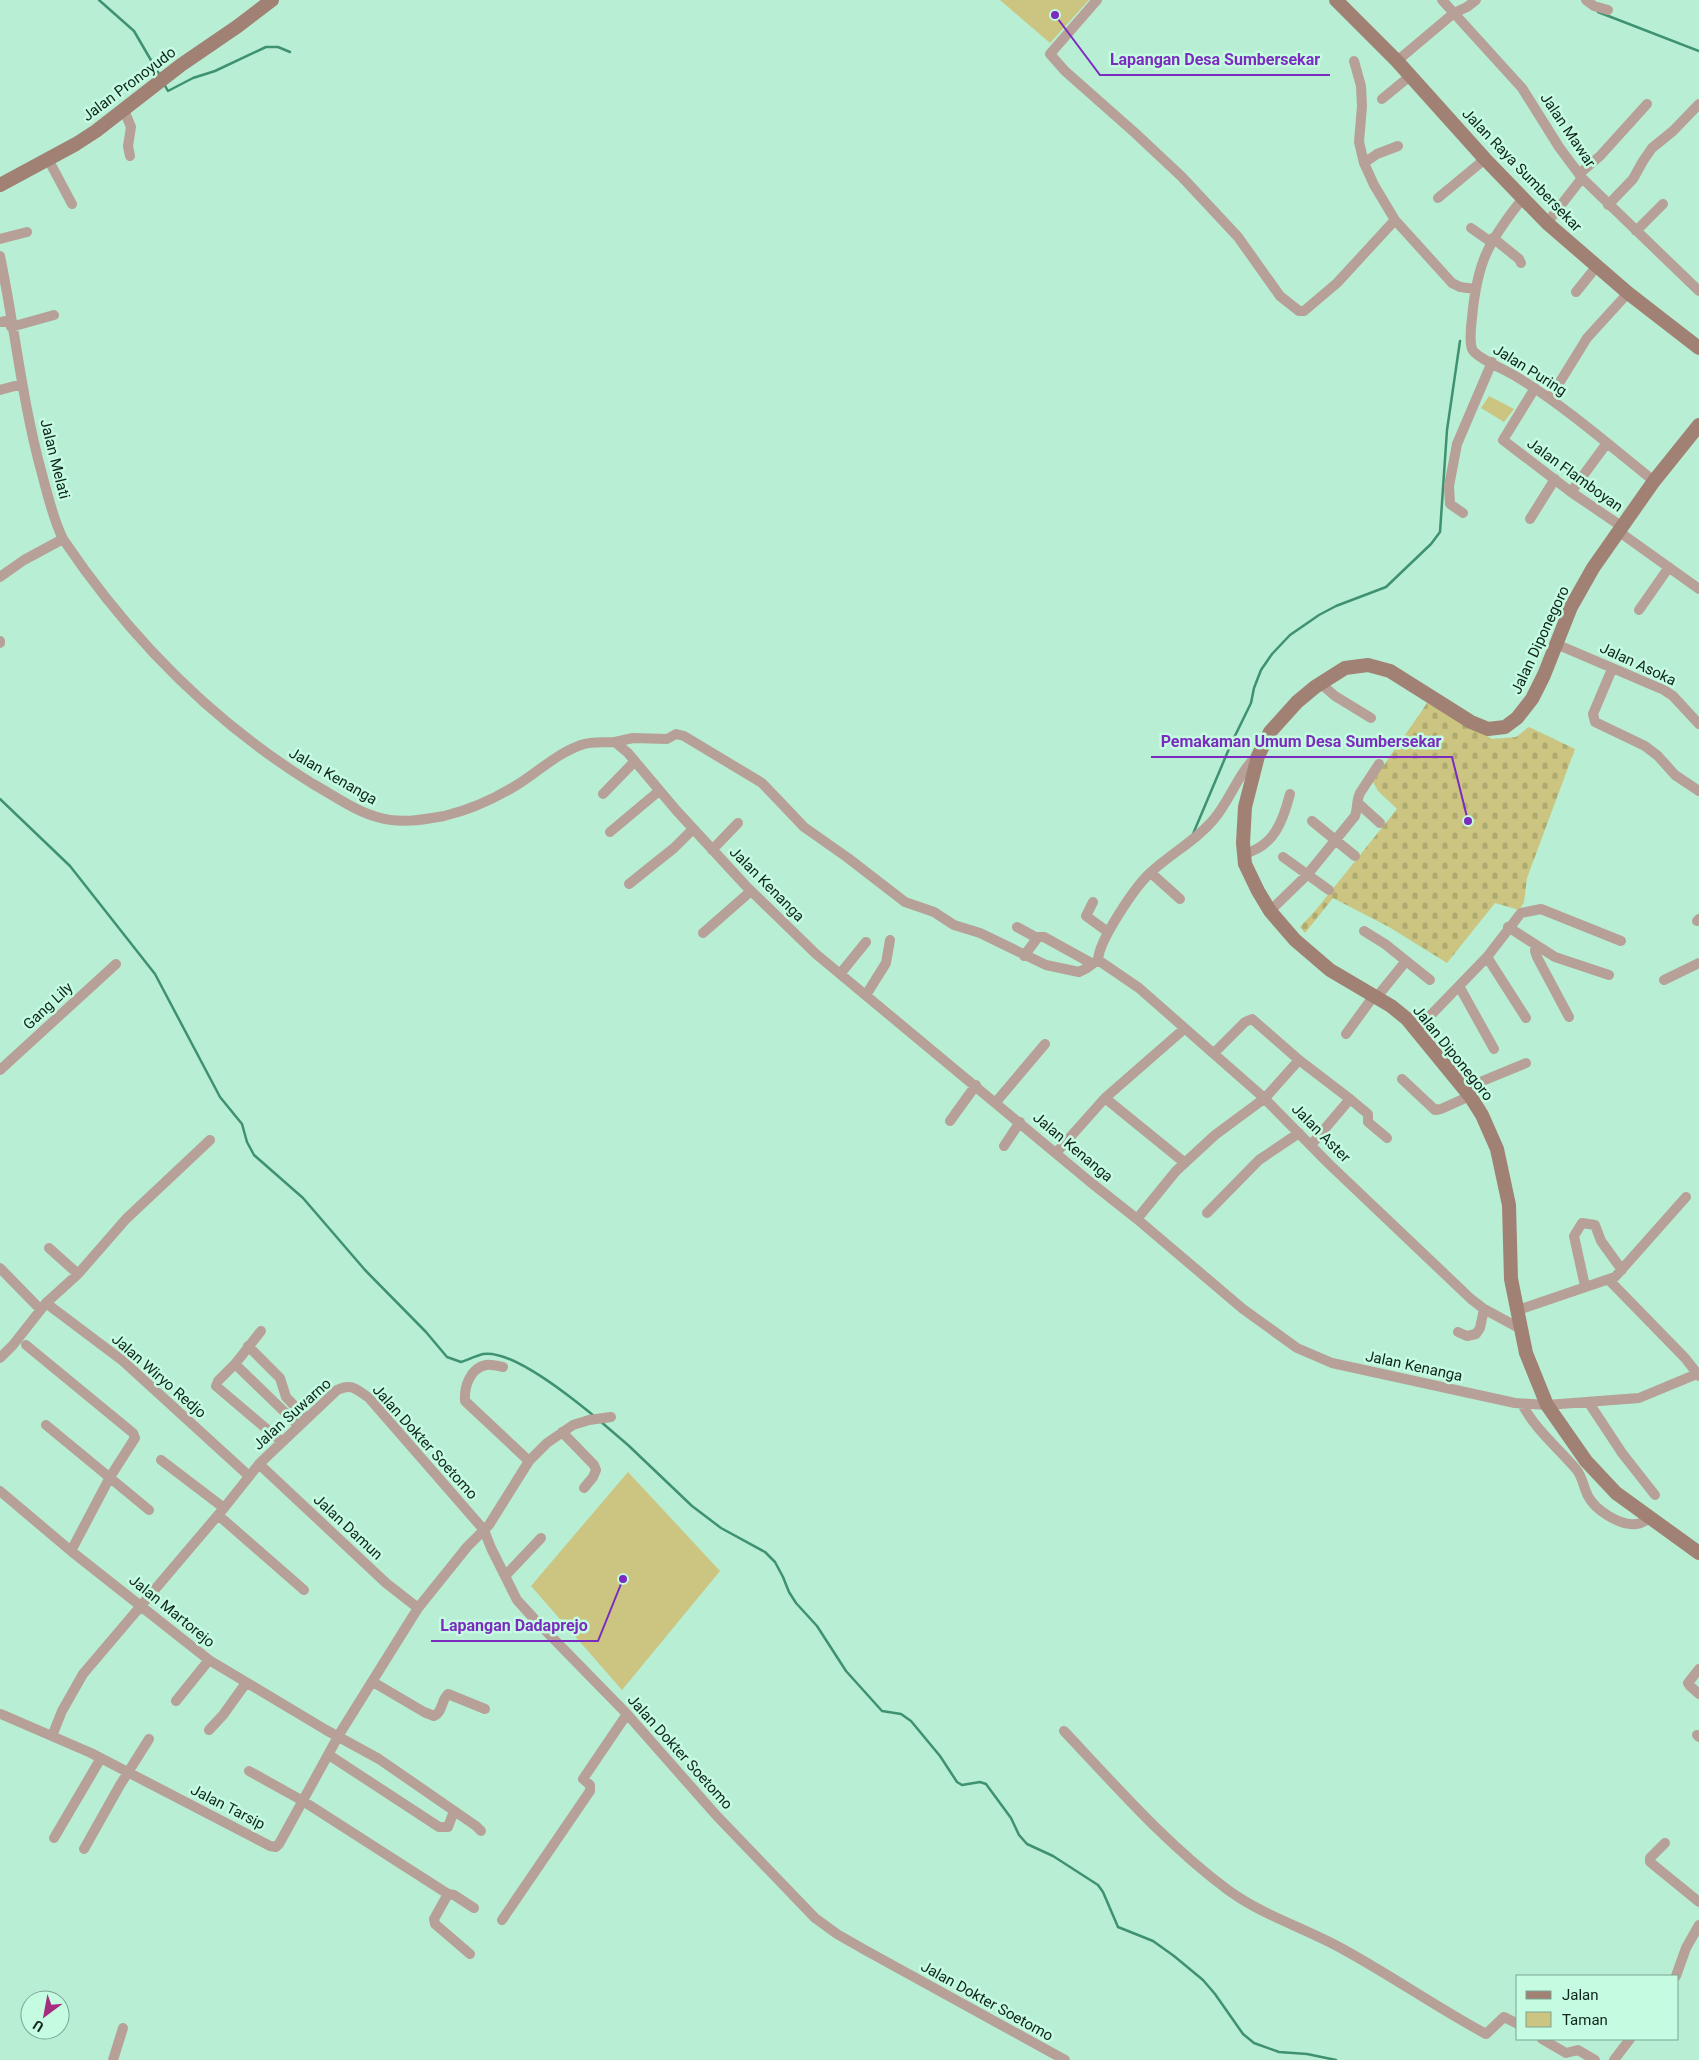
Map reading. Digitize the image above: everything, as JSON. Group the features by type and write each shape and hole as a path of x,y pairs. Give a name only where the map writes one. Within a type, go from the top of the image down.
{"main road":[{"name":"Jalan Pronoyudo","path":"0,185 96,131 123,108 272,0"},
{"name":"Jalan Raya Sumbersekar","path":"1336,0 1396,61 1485,159 1547,223 1628,293 1699,348"},
{"name":"Jalan Diponegoro","path":"1699,425 1654,481 1593,568 1570,607 1544,675 1525,711 1505,727 1488,730 1471,722 1401,677 1378,666 1368,665 1345,668 1320,683 1296,702 1270,732 1258,756 1245,807 1244,854 1249,874 1270,911 1306,950 1330,970 1407,1019 1468,1094 1482,1115 1497,1149 1509,1205 1511,1279 1520,1328 1526,1352 1547,1404 1586,1461 1616,1492 1699,1553"}],"street":[{"path":"1097,0 1050,54 1065,71 1182,177 1238,238 1280,296 1299,311 1304,310 1337,283 1395,220"},
{"name":"Jalan Mawar","path":"1442,0 1522,88 1559,147 1580,176 1699,292"},
{"path":"1396,61 1454,13 1476,0"},
{"path":"1586,0 1594,6 1608,10"},
{"path":"1354,61 1360,86 1362,106 1359,142 1364,163 1374,185 1395,220 1452,283 1460,287 1475,289"},
{"path":"1382,99 1410,76"},
{"path":"1547,223 1580,176 1648,104"},
{"path":"1608,205 1633,179 1652,148 1673,131 1699,104"},
{"path":"123,108 131,126 128,146 130,156"},
{"path":"1364,163 1377,154 1398,146"},
{"path":"48,159 72,204"},
{"path":"1438,198 1485,159"},
{"name":"Jalan Puring","path":"1523,198 1492,240 1481,263 1475,289 1471,330 1472,349 1476,354 1550,398 1654,481"},
{"path":"1636,231 1663,204"},
{"path":"1471,228 1492,240 1519,259 1521,263"},
{"path":"0,238 27,232"},
{"name":"Jalan Melati","path":"1,262 7,323 38,461 54,519 63,540"},
{"path":"1576,292 1597,266"},
{"path":"1550,398 1587,338 1628,293"},
{"path":"7,323 54,315"},
{"path":"1463,513 1450,504 1449,486 1457,444 1492,362"},
{"path":"0,390 22,384"},
{"name":"Jalan Flamboyan","path":"1535,388 1503,438 1505,442 1699,588"},
{"path":"1571,492 1607,443"},
{"path":"1530,519 1555,479"},
{"path":"0,577 24,560 63,540"},
{"name":"Jalan Kenanga","path":"63,540 100,591 158,658 227,723 275,760 329,793 374,817 402,821 434,818 459,812 520,783 570,749 590,742 615,742 635,761 712,850 816,954 976,1085 1243,1309 1273,1332 1314,1357 1332,1363 1519,1404 1589,1403 1639,1398 1698,1374"},
{"path":"1639,610 1669,567"},
{"name":"Jalan Asoka","path":"1556,644 1664,690 1673,696 1699,724"},
{"path":"1612,669 1593,714 1594,722 1645,746 1658,756 1676,775 1699,790"},
{"path":"1320,683 1335,696 1371,718"},
{"path":"615,742 633,738 667,739 676,734 684,736 762,783 804,827 905,902 934,912 954,925 980,933 1024,956 1046,965 1074,972 1087,968 1094,961 1108,932 1150,873 1205,830 1227,802 1244,773 1258,756"},
{"path":"603,794 635,761"},
{"path":"1270,911 1308,875 1355,816 1360,793 1379,764"},
{"path":"610,832 659,791"},
{"path":"1244,854 1259,849 1274,834 1284,815 1290,794"},
{"path":"1359,804 1380,823"},
{"path":"1312,821 1355,856"},
{"path":"712,850 738,822"},
{"path":"629,884 674,848 694,829"},
{"path":"1283,857 1329,890"},
{"path":"1150,873 1180,899"},
{"path":"703,933 751,890"},
{"path":"1093,902 1086,916 1108,932"},
{"path":"1421,1036 1426,1020 1487,957 1520,913 1542,909 1621,941"},
{"name":"Jalan Aster","path":"1017,927 1037,938 1044,937 1094,961 1139,988 1265,1098 1298,1133 1471,1299 1484,1309 1520,1328"},
{"path":"1508,927 1536,946 1569,963 1609,976"},
{"path":"1364,931 1378,939 1430,980"},
{"path":"1024,956 1037,938"},
{"path":"866,995 886,963 890,940"},
{"path":"840,974 866,942"},
{"path":"1536,946 1537,957 1568,1017"},
{"path":"1487,957 1526,1018"},
{"path":"1346,1034 1406,961"},
{"path":"1664,980 1699,963"},
{"name":"Gang Lily","path":"0,1070 116,964"},
{"path":"1459,986 1494,1049"},
{"path":"1214,1053 1245,1022 1252,1019 1299,1060 1368,1114 1368,1122 1387,1138"},
{"path":"1407,1019 1426,1020"},
{"path":"1056,1153 1106,1098 1184,1029"},
{"path":"996,1102 1044,1044"},
{"path":"1137,1219 1168,1180 1185,1163 1215,1136 1265,1098 1299,1060"},
{"path":"1402,1079 1435,1110 1441,1109 1468,1094 1480,1082 1526,1063"},
{"path":"950,1121 976,1085"},
{"path":"1106,1098 1185,1163"},
{"path":"1311,1145 1350,1099"},
{"path":"1004,1146 1020,1122"},
{"path":"1207,1213 1259,1160 1298,1133"},
{"path":"0,1358 13,1345 43,1306 78,1274 126,1219 210,1140"},
{"path":"1518,1310 1585,1286 1609,1280 1622,1270 1686,1197"},
{"path":"1585,1286 1574,1236 1582,1223 1595,1225 1601,1241 1622,1270"},
{"path":"49,1248 78,1274"},
{"name":"Jalan Wiryo Redjo","path":"0,1268 43,1306 123,1362 249,1476"},
{"path":"1609,1280 1685,1358 1698,1374"},
{"path":"1458,1332 1467,1336 1476,1334 1480,1328 1484,1309"},
{"path":"261,1331 235,1364 216,1384 218,1389 282,1442"},
{"path":"26,1345 134,1435 134,1442 110,1477 71,1551"},
{"path":"248,1346 280,1378 286,1398 302,1422"},
{"path":"235,1364 302,1422"},
{"path":"503,1367 486,1365 476,1370 467,1383 464,1392 465,1401 529,1461"},
{"name":"Jalan Suwarno","path":"140,1605 221,1512 259,1464 337,1390 346,1386"},
{"name":"Jalan Dokter Soetomo","path":"346,1386 354,1388 369,1398 484,1530 517,1600 627,1714 722,1822 802,1905 823,1924 865,1950 1065,2060"},
{"path":"1589,1403 1622,1453 1655,1495"},
{"path":"1519,1404 1577,1470 1593,1504 1623,1522 1638,1524 1644,1513"},
{"name":"Jalan Tarsip","path":"1,1714 101,1758 270,1846 276,1846 280,1844 338,1736 418,1608 500,1509 529,1461 547,1443 573,1425 607,1417"},
{"path":"46,1425 149,1510"},
{"path":"562,1432 596,1470 584,1488"},
{"path":"161,1460 221,1512 304,1590"},
{"name":"Jalan Damun","path":"259,1464 386,1583 418,1608"},
{"name":"Jalan Martorejo","path":"0,1491 71,1551 209,1660 379,1759 476,1826 480,1831"},
{"path":"506,1576 541,1538"},
{"path":"52,1736 62,1711 83,1674 140,1605"},
{"path":"176,1701 209,1660"},
{"path":"1699,1669 1688,1683 1699,1694"},
{"path":"373,1682 434,1716 439,1712 445,1696 448,1694 485,1709"},
{"path":"209,1730 223,1715 246,1683"},
{"path":"502,1920 590,1791 590,1785 583,1779 627,1714"},
{"path":"1064,1731 1168,1837 1201,1868 1241,1899 1258,1909 1337,1945 1486,2034 1504,2017 1516,2023"},
{"path":"84,1849 149,1739"},
{"path":"329,1755 438,1827 444,1829 448,1827 454,1811"},
{"path":"54,1838 101,1758"},
{"path":"249,1771 303,1801 448,1894 454,1895 474,1908"},
{"path":"1665,1843 1650,1858 1652,1866 1699,1902"},
{"path":"448,1894 434,1919 435,1924 470,1954"},
{"path":"1676,1975 1686,1948 1699,1925"},
{"path":"113,2060 123,2028"},
{"path":"1548,2040 1566,2053 1578,2050 1595,2060"},
{"path":"1618,2059 1629,2040"}],"green space":[{"path":"1000,0 1089,0 1050,43"},
{"path":"1489,396 1514,409 1504,422 1481,408"},
{"path":"1429,700 1492,739 1516,737 1529,727 1575,749 1527,878 1524,902 1519,910 1495,903 1447,963 1389,927 1333,898 1305,933 1300,927 1397,809 1378,791 1373,782"},
{"path":"628,1472 720,1571 622,1690 531,1586"}],"waterway":[{"path":"99,0 134,31 159,74"},
{"path":"1598,12 1699,51"},
{"path":"164,84 168,91 193,78 215,71 266,47 278,47 290,52"},
{"path":"1193,834 1231,744 1251,703 1261,670 1272,654 1290,635 1319,615 1336,606 1386,587 1431,544 1440,532 1447,430 1460,341"},
{"path":"0,799 70,866 155,974 220,1097 242,1124 247,1142 254,1155 303,1198 365,1270 426,1332 447,1357 461,1362 483,1354 495,1354 509,1359 541,1376 594,1416"},
{"path":"600,1421 692,1506 721,1528 765,1552 775,1562 796,1603 817,1626 846,1671 882,1711 901,1714 911,1721 940,1756 957,1782 962,1785 980,1782 986,1784 1011,1818 1019,1835 1027,1844 1053,1856 1098,1885 1103,1892 1118,1927 1153,1941 1203,1980 1243,2034 1254,2043 1279,2052 1307,2054 1336,2060"}],"place":[{"name":"Lapangan Desa Sumbersekar","path":"1055,15"},
{"name":"Pemakaman Umum Desa Sumbersekar","path":"1468,821"},
{"name":"Lapangan Dadaprejo","path":"623,1579"}]}
